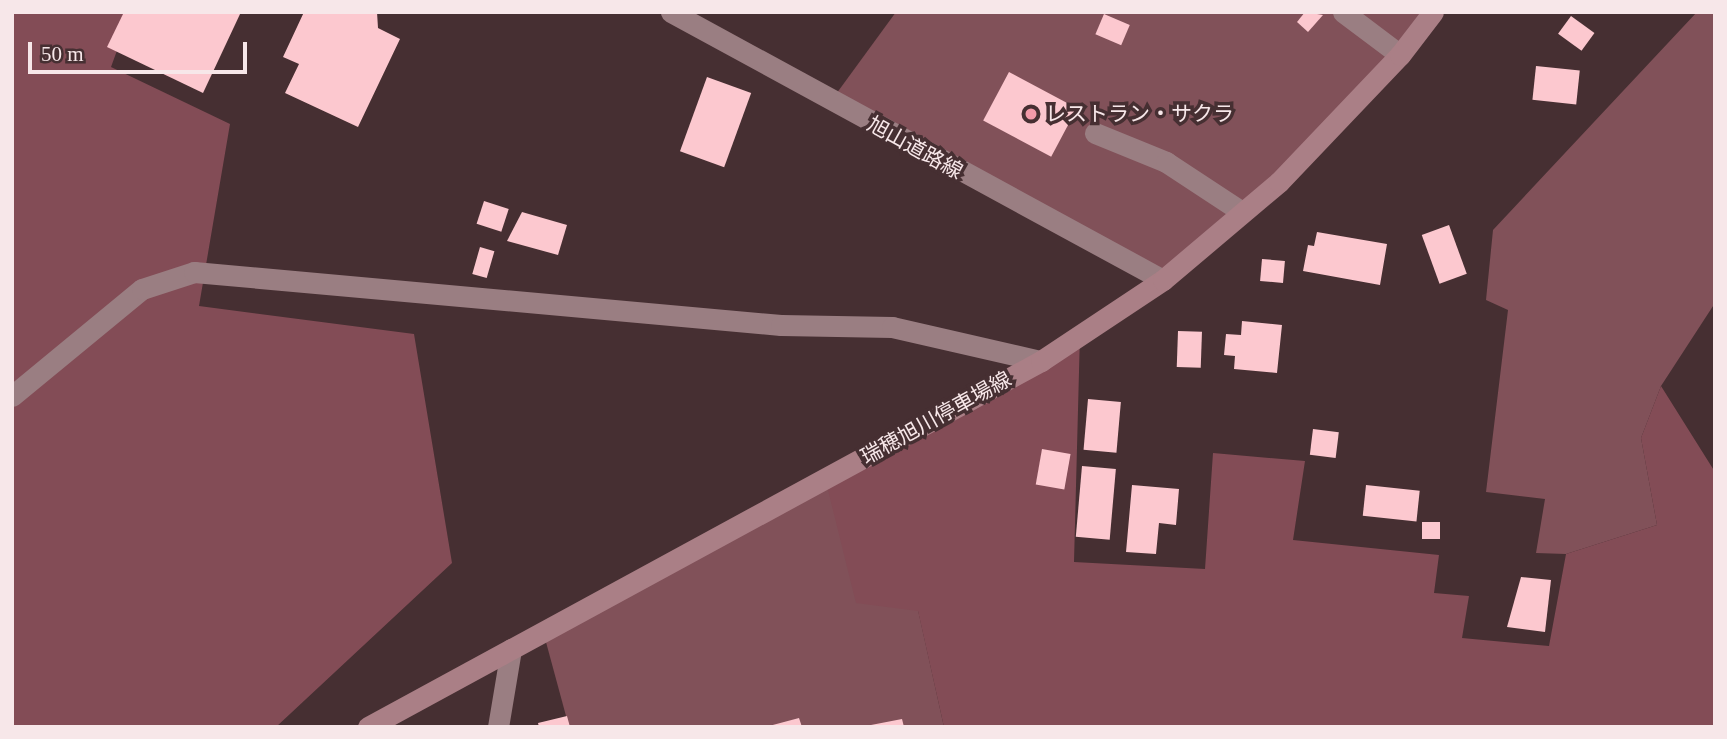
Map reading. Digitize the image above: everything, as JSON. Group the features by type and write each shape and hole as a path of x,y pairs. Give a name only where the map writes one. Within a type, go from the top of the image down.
{"main road":[{"name":"瑞穂旭川停車場線","path":"368,727 1041,361 1163,280 1279,182 1400,55 1433,12"}],"street":[{"name":"旭山道路線","path":"671,12 1163,280"},
{"path":"1343,12 1400,55"},
{"path":"1095,133 1167,162 1242,212"},
{"path":"12,396 142,289 194,272 780,325 892,327 1041,361"},
{"path":"498,727 511,649"}],"shaded area":[{"path":"12,12 131,12 111,67 230,124 199,306 414,334 452,563 276,727 12,727"},
{"path":"896,12 1433,12 1400,55 1163,280 831,101"},
{"path":"1697,12 1715,12 1715,303 1661,386 1641,438 1657,525 1566,554 1536,553 1545,499 1486,492 1508,310 1486,300 1493,230"},
{"path":"1080,334 1074,562 1205,569 1213,453 1305,461 1293,540 1439,555 1434,593 1469,596 1462,638 1549,646 1566,554 1657,525 1641,438 1661,386 1715,472 1715,727 944,727 918,611 856,603 825,478"},
{"path":"825,478 918,610 944,727 569,727 543,631"}],"building":[{"path":"124,12 241,12 203,93 107,47"},
{"path":"304,12 377,12 378,28 400,39 358,127 285,93 299,64 283,57"},
{"path":"1305,12 1323,15 1308,32 1297,22"},
{"path":"1104,14 1130,25 1121,45 1095,34"},
{"path":"1571,16 1594,33 1582,51 1558,34"},
{"path":"1536,66 1580,71 1576,104 1532,100"},
{"name":"レストラン・サクラ","path":"1009,72 1077,108 1051,157 983,121"},
{"path":"707,77 751,93 724,167 680,151"},
{"path":"484,201 509,209 501,232 477,224"},
{"path":"522,212 567,225 558,255 507,241"},
{"path":"1449,225 1467,274 1440,284 1422,235"},
{"path":"1317,232 1387,244 1380,285 1303,271 1308,245 1314,246"},
{"path":"480,247 494,251 487,278 472,274"},
{"path":"1262,259 1285,261 1283,283 1260,281"},
{"path":"1242,321 1282,325 1277,373 1234,369 1235,356 1224,355 1226,334 1241,335"},
{"path":"1178,331 1202,332 1201,368 1177,367"},
{"path":"1088,399 1121,402 1116,453 1084,450"},
{"path":"1313,429 1339,432 1336,458 1310,455"},
{"path":"1042,449 1071,454 1064,489 1036,484"},
{"path":"1082,466 1116,469 1110,540 1076,537"},
{"path":"1132,485 1179,489 1176,525 1159,523 1156,554 1126,552"},
{"path":"1366,485 1420,491 1416,521 1363,516"},
{"path":"1422,522 1440,522 1440,539 1422,539"},
{"path":"1521,577 1551,580 1545,632 1507,627"},
{"path":"567,716 570,727 539,727 538,723"},
{"path":"799,718 802,727 769,727 769,726"},
{"path":"902,719 904,727 871,727 871,725"}],"place":[{"name":"レストラン・サクラ","path":"1031,114"}]}
